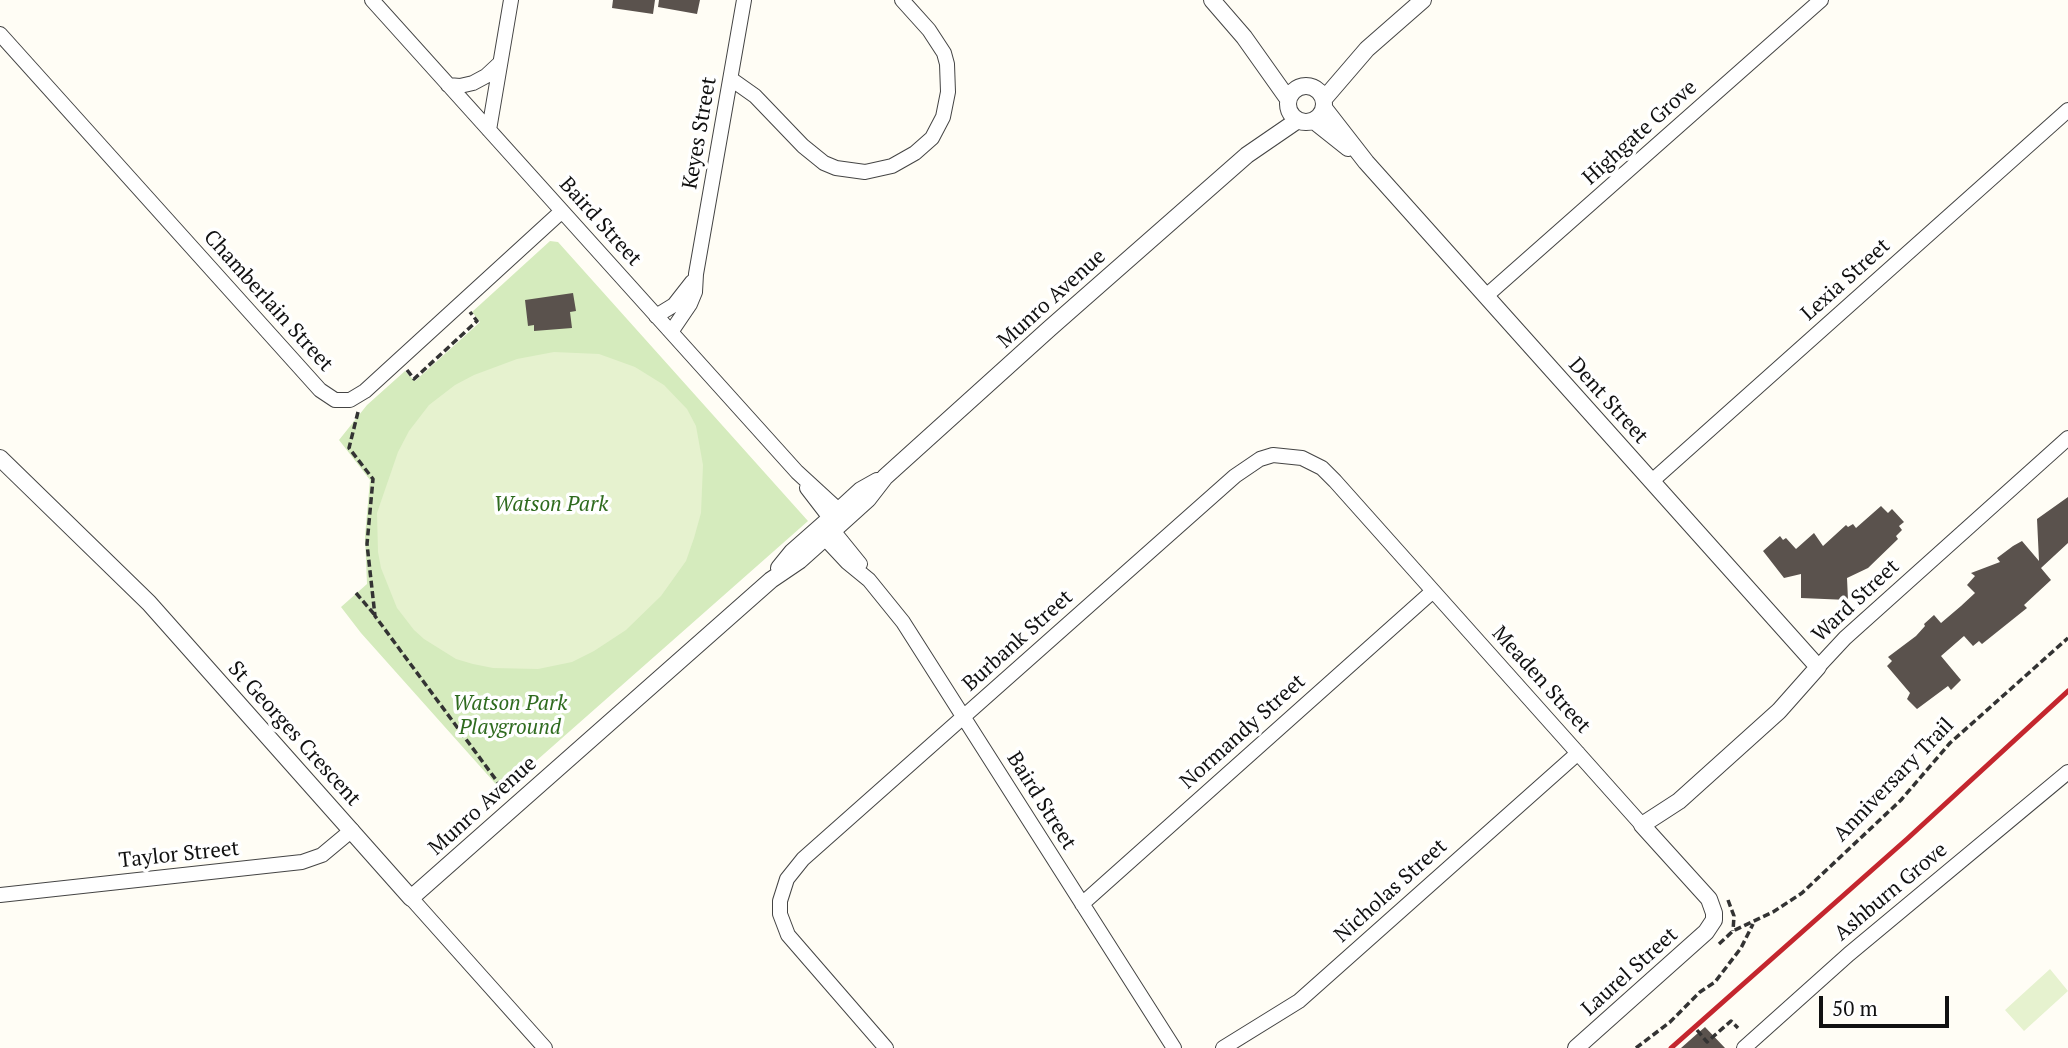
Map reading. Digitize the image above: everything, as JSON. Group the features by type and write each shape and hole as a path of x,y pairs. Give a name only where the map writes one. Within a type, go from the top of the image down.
{"street":[{"name":"Baird Street","path":"372,0 797,472 869,580 903,622 1174,1048"},
{"path":"489,130 511,0"},
{"name":"Keyes Street","path":"671,332 695,292 744,0"},
{"path":"731,79 755,96 803,146 824,163 865,172 892,166 915,153 932,138 943,117 948,92 947,64 940,47 929,30 902,0"},
{"name":"Dent Street","path":"1212,0 1306,104 1366,162 1818,667"},
{"name":"Munro Avenue","path":"411,898 771,580 799,561 832,524 868,499 885,477 1049,329 1423,0"},
{"name":"Highgate Grove","path":"1486,296 1821,0"},
{"name":"Chamberlain Street","path":"0,34 328,396 342,402 365,391 562,211"},
{"path":"448,85 473,83 486,76 500,63"},
{"name":"Lexia Street","path":"1652,481 2068,110"},
{"name":"Keyes Street","path":"656,316 670,309 696,274"},
{"name":"Ward Street","path":"1647,830 1779,711 1845,638 2068,438"},
{"name":"Burbank Street","path":"886,1048 788,935 780,914 782,889 793,870 1248,465 1260,459 1286,455 1302,458 1322,468"},
{"name":"St Georges Crescent","path":"0,458 134,587 545,1048"},
{"name":"Meaden Street","path":"1322,468 1709,899 1714,913 1711,926"},
{"name":"Normandy Street","path":"1082,904 1433,591"},
{"name":"Nicholas Street","path":"1223,1048 1299,1001 1578,753"},
{"name":"Ashburn Grove","path":"1744,1048 1860,945 2068,772"},
{"name":"Taylor Street","path":"0,895 303,862 323,855 352,830"},
{"name":"Laurel Street","path":"1576,1048 1711,926"}],"path":[{"path":"397,374 405,368 414,379 477,321 462,303"},
{"path":"359,411 349,448 373,479 367,544 375,616"},
{"path":"356,593 505,792 495,801"},
{"name":"Anniversary Trail","path":"1733,932 1790,902 1819,877 1901,800 1950,743 2068,638"},
{"path":"1636,1048 1715,982 1741,948 1754,922"},
{"path":"1697,1030 1707,1042 1731,1021 1738,1028"}],"green space":[{"name":"Watson Park","path":"550,241 558,242 808,521 502,791 341,607 367,584 365,536 370,480 339,440 367,405 405,371 415,381 480,322 472,312"},
{"path":"554,352 599,354 635,367 664,385 687,409 696,426 703,465 701,513 686,561 661,596 626,630 572,662 538,669 493,668 473,664 456,659 424,639 397,608 381,568 377,513 398,452 409,431 429,405 455,385 474,375 517,359"},
{"path":"2050,969 2068,991 2024,1031 2005,1010"}],"building":[{"path":"613,0 655,0 653,14 612,8"},
{"path":"659,0 700,0 697,14 658,7"},
{"path":"573,293 576,311 570,312 572,328 534,331 534,325 528,326 525,300"},
{"path":"2068,497 2068,543 2041,568 2051,580 2024,605 2027,608 1982,644 1979,641 1973,646 1964,636 1941,656 1961,680 1951,690 1948,686 1917,709 1907,699 1910,693 1887,666 1892,661 1888,657 1916,636 1934,615 1941,623 1961,606 1975,593 1967,585 1975,576 1971,573 2000,562 1997,558 2013,546 2022,541 2039,561 2037,519"},
{"path":"1881,506 1888,513 1892,509 1904,522 1899,526 1902,530 1896,536 1898,539 1868,568 1847,578 1848,600 1801,598 1801,574 1784,578 1763,551 1780,536 1783,540 1786,538 1796,549 1814,533 1823,546 1846,525 1848,527 1853,524 1856,528"},
{"path":"1705,1027 1725,1048 1681,1048 1698,1033"}],"railway":[{"path":"1671,1048 1907,839 2068,691"}],"park label":[{"name":"Watson Park Playground","path":"510,716"}]}
